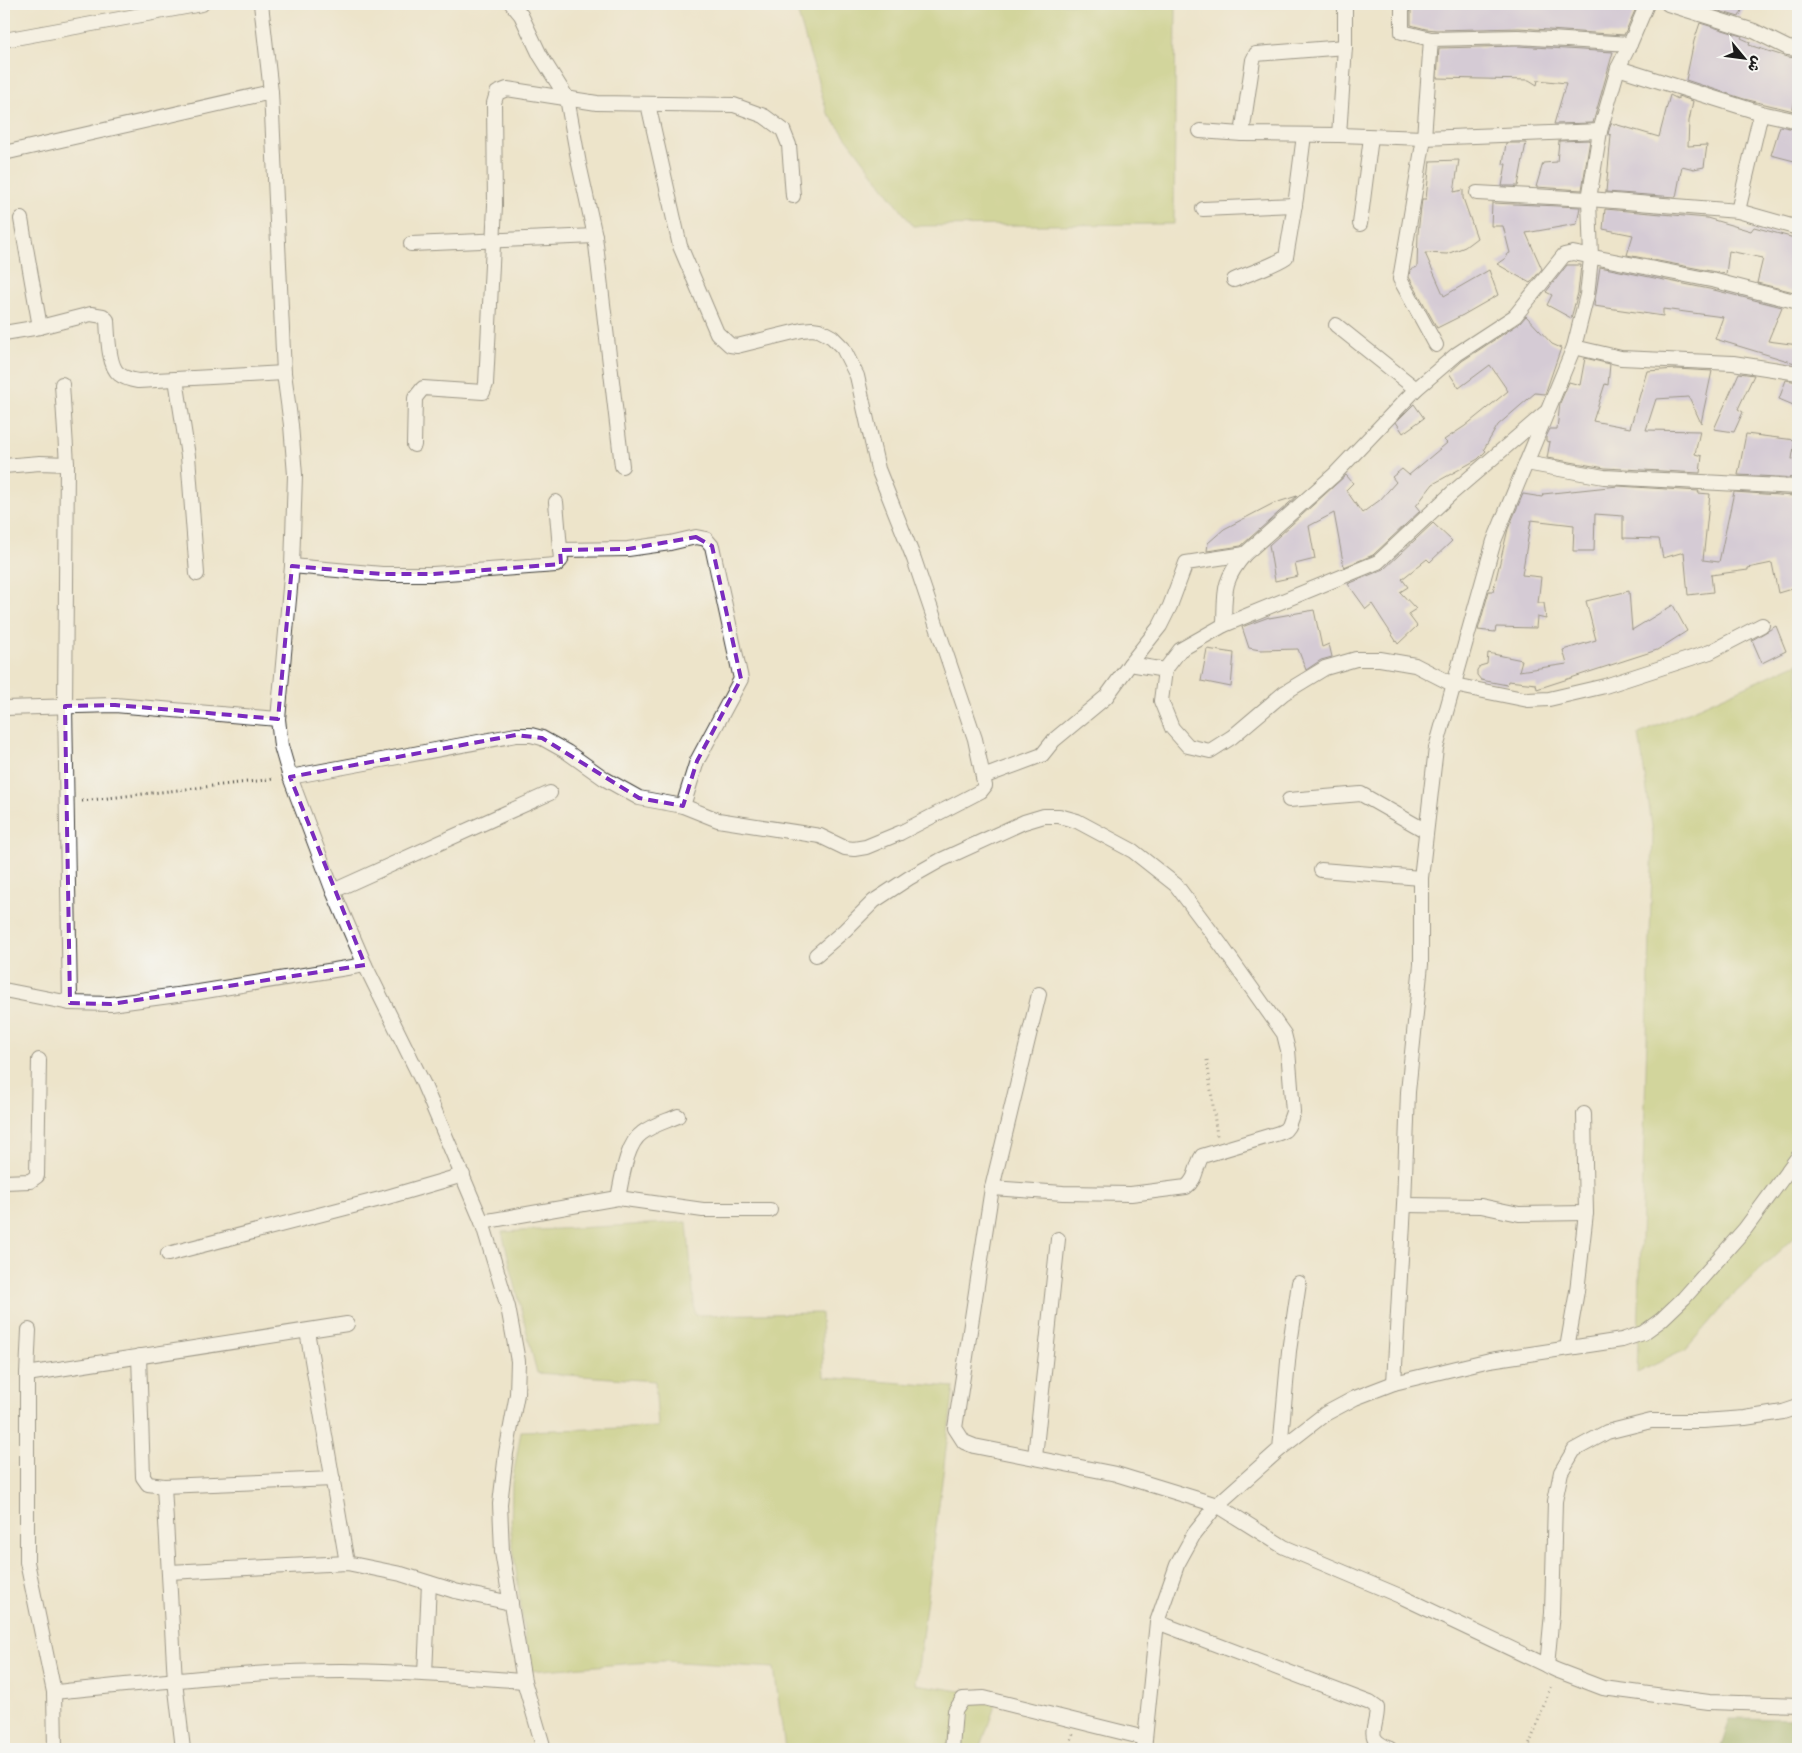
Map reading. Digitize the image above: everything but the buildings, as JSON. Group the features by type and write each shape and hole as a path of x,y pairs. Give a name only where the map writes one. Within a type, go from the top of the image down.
{"street":[{"path":"4,40 202,4"},
{"path":"261,4 271,92 284,373 295,475 292,566 278,718 281,746 290,777 333,891 365,965 423,1083 482,1222 508,1307 518,1361 517,1394 500,1504 502,1552 524,1681 544,1749"},
{"path":"512,4 521,15 540,55 567,98 595,236 622,466"},
{"path":"1339,135 1345,47 1345,4"},
{"path":"1402,4 1402,32 1431,39 1518,37 1630,44"},
{"path":"1394,1383 1408,1092 1421,964 1421,878 1436,748 1494,541 1574,347 1587,295 1591,258 1589,199 1600,131 1618,68 1647,4"},
{"path":"1668,4 1754,31 1788,48 1798,49"},
{"path":"1431,39 1424,138 1400,279 1436,345"},
{"path":"1242,134 1251,68 1256,54 1345,47"},
{"path":"1618,68 1762,113 1798,121"},
{"path":"414,444 415,398 423,388 483,392 486,384 495,205 494,104 497,93 507,89 597,103 734,105 764,116 783,130 789,145 793,196"},
{"path":"4,153 271,92"},
{"path":"290,777 516,735 530,735 542,738 567,752 605,779 639,798 683,806 718,820 820,836 839,846 854,849 866,847 900,833 985,788 974,738 914,559 878,469 857,376 843,348 832,337 819,330 802,330 736,346 730,345 717,333 680,246 648,104"},
{"path":"1738,210 1762,113"},
{"path":"1200,131 1242,134 1424,138 1600,131"},
{"path":"1234,280 1279,262 1286,257 1304,135"},
{"path":"1360,224 1371,137"},
{"path":"1476,193 1738,210 1798,228"},
{"path":"1203,209 1295,205"},
{"path":"20,219 40,327"},
{"path":"411,244 595,236"},
{"path":"1224,625 1225,590 1228,579 1245,554 1334,475 1416,389 1457,354 1515,316 1564,255 1573,253 1716,281 1798,302"},
{"path":"4,333 40,327 91,314 103,316 107,320 112,367 119,374 138,381 284,373"},
{"path":"1336,324 1416,389"},
{"path":"1574,347 1621,358 1733,363 1798,373"},
{"path":"176,379 188,456 197,574"},
{"path":"62,384 66,464 65,706 70,1003"},
{"path":"1548,411 1452,494 1378,562 1224,625 1180,650 1165,670 1161,701 1172,728 1188,746 1210,752 1232,737 1284,693 1325,668 1356,659 1380,659 1415,665 1454,685 1528,700 1549,699 1605,686 1710,652 1762,625"},
{"path":"4,466 40,463 66,464"},
{"path":"1526,463 1604,477 1798,487"},
{"path":"292,566 382,574 433,574 556,565 561,560 556,502"},
{"path":"560,550 628,549 696,537 706,539 712,546 740,679 697,761 683,806"},
{"path":"983,777 1042,755 1054,740 1106,697 1160,626 1186,564 1245,554"},
{"path":"1130,664 1165,670"},
{"path":"4,708 115,705 278,718"},
{"path":"333,891 550,793"},
{"path":"1289,800 1361,794 1426,831"},
{"path":"816,955 874,901 909,878 941,860 1024,822 1044,816 1059,816 1076,821 1134,851 1176,885 1284,1034 1288,1050 1293,1112 1288,1126 1279,1133 1202,1156 1192,1183 1186,1187 1121,1194 1063,1193 992,1188"},
{"path":"1321,870 1421,878"},
{"path":"4,990 70,1003 111,1004 365,965"},
{"path":"1039,994 992,1188 955,1428 964,1442 1116,1474 1217,1505 1284,1547 1400,1596 1552,1668 1603,1688 1709,1702 1798,1705"},
{"path":"4,1182 30,1181 38,1176 39,1060"},
{"path":"1567,1348 1577,1291 1586,1212 1584,1114"},
{"path":"618,1198 629,1152 635,1140 642,1133 678,1116"},
{"path":"952,1749 955,1710 963,1699 984,1698 1147,1746 1157,1622 1177,1565 1194,1534 1217,1505 1280,1449 1326,1414 1355,1398 1394,1383 1490,1360 1622,1340 1643,1333 1684,1298 1745,1229 1798,1157"},
{"path":"168,1254 462,1176"},
{"path":"482,1222 618,1198 703,1210 770,1210"},
{"path":"1404,1206 1481,1206 1519,1214 1586,1212"},
{"path":"1035,1457 1058,1239"},
{"path":"1280,1449 1289,1351 1299,1283"},
{"path":"27,1374 307,1332 347,1324"},
{"path":"29,1330 27,1374 27,1562 54,1692 55,1749"},
{"path":"307,1332 347,1562"},
{"path":"139,1356 143,1477 148,1484 164,1486 333,1479"},
{"path":"1552,1668 1555,1501 1561,1472 1574,1450 1607,1432 1651,1420 1703,1421 1745,1418 1783,1412 1798,1407"},
{"path":"164,1486 175,1681 183,1749"},
{"path":"169,1572 347,1562 401,1574 455,1591 511,1603"},
{"path":"425,1674 429,1583"},
{"path":"1157,1622 1370,1702 1377,1708 1372,1735 1380,1745 1390,1749"},
{"path":"54,1692 175,1681 333,1671 425,1674 524,1681"}],"path":[{"path":"66,802 290,777"},
{"path":"1207,1060 1219,1150"},
{"path":"1528,1749 1552,1668"}],"highlighted area":[{"path":"696,537 712,546 741,679 697,761 683,806 639,798 542,738 516,735 290,777 365,965 111,1004 70,1003 65,706 115,705 278,719 292,566 382,574 433,574 561,564 560,550 628,549"}],"green space":[{"path":"795,4 1176,4 1174,224 913,226 827,112"},
{"path":"1798,663 1798,1233 1732,1296 1685,1350 1637,1373 1653,834 1639,734"},
{"path":"687,1222 695,1315 821,1313 824,1377 954,1387 916,1684 998,1697 980,1749 785,1749 774,1668 664,1661 529,1671 511,1532 512,1483 521,1431 658,1427 655,1381 537,1373 502,1232"},
{"path":"1730,1718 1798,1719 1798,1749 1720,1749"}]}
